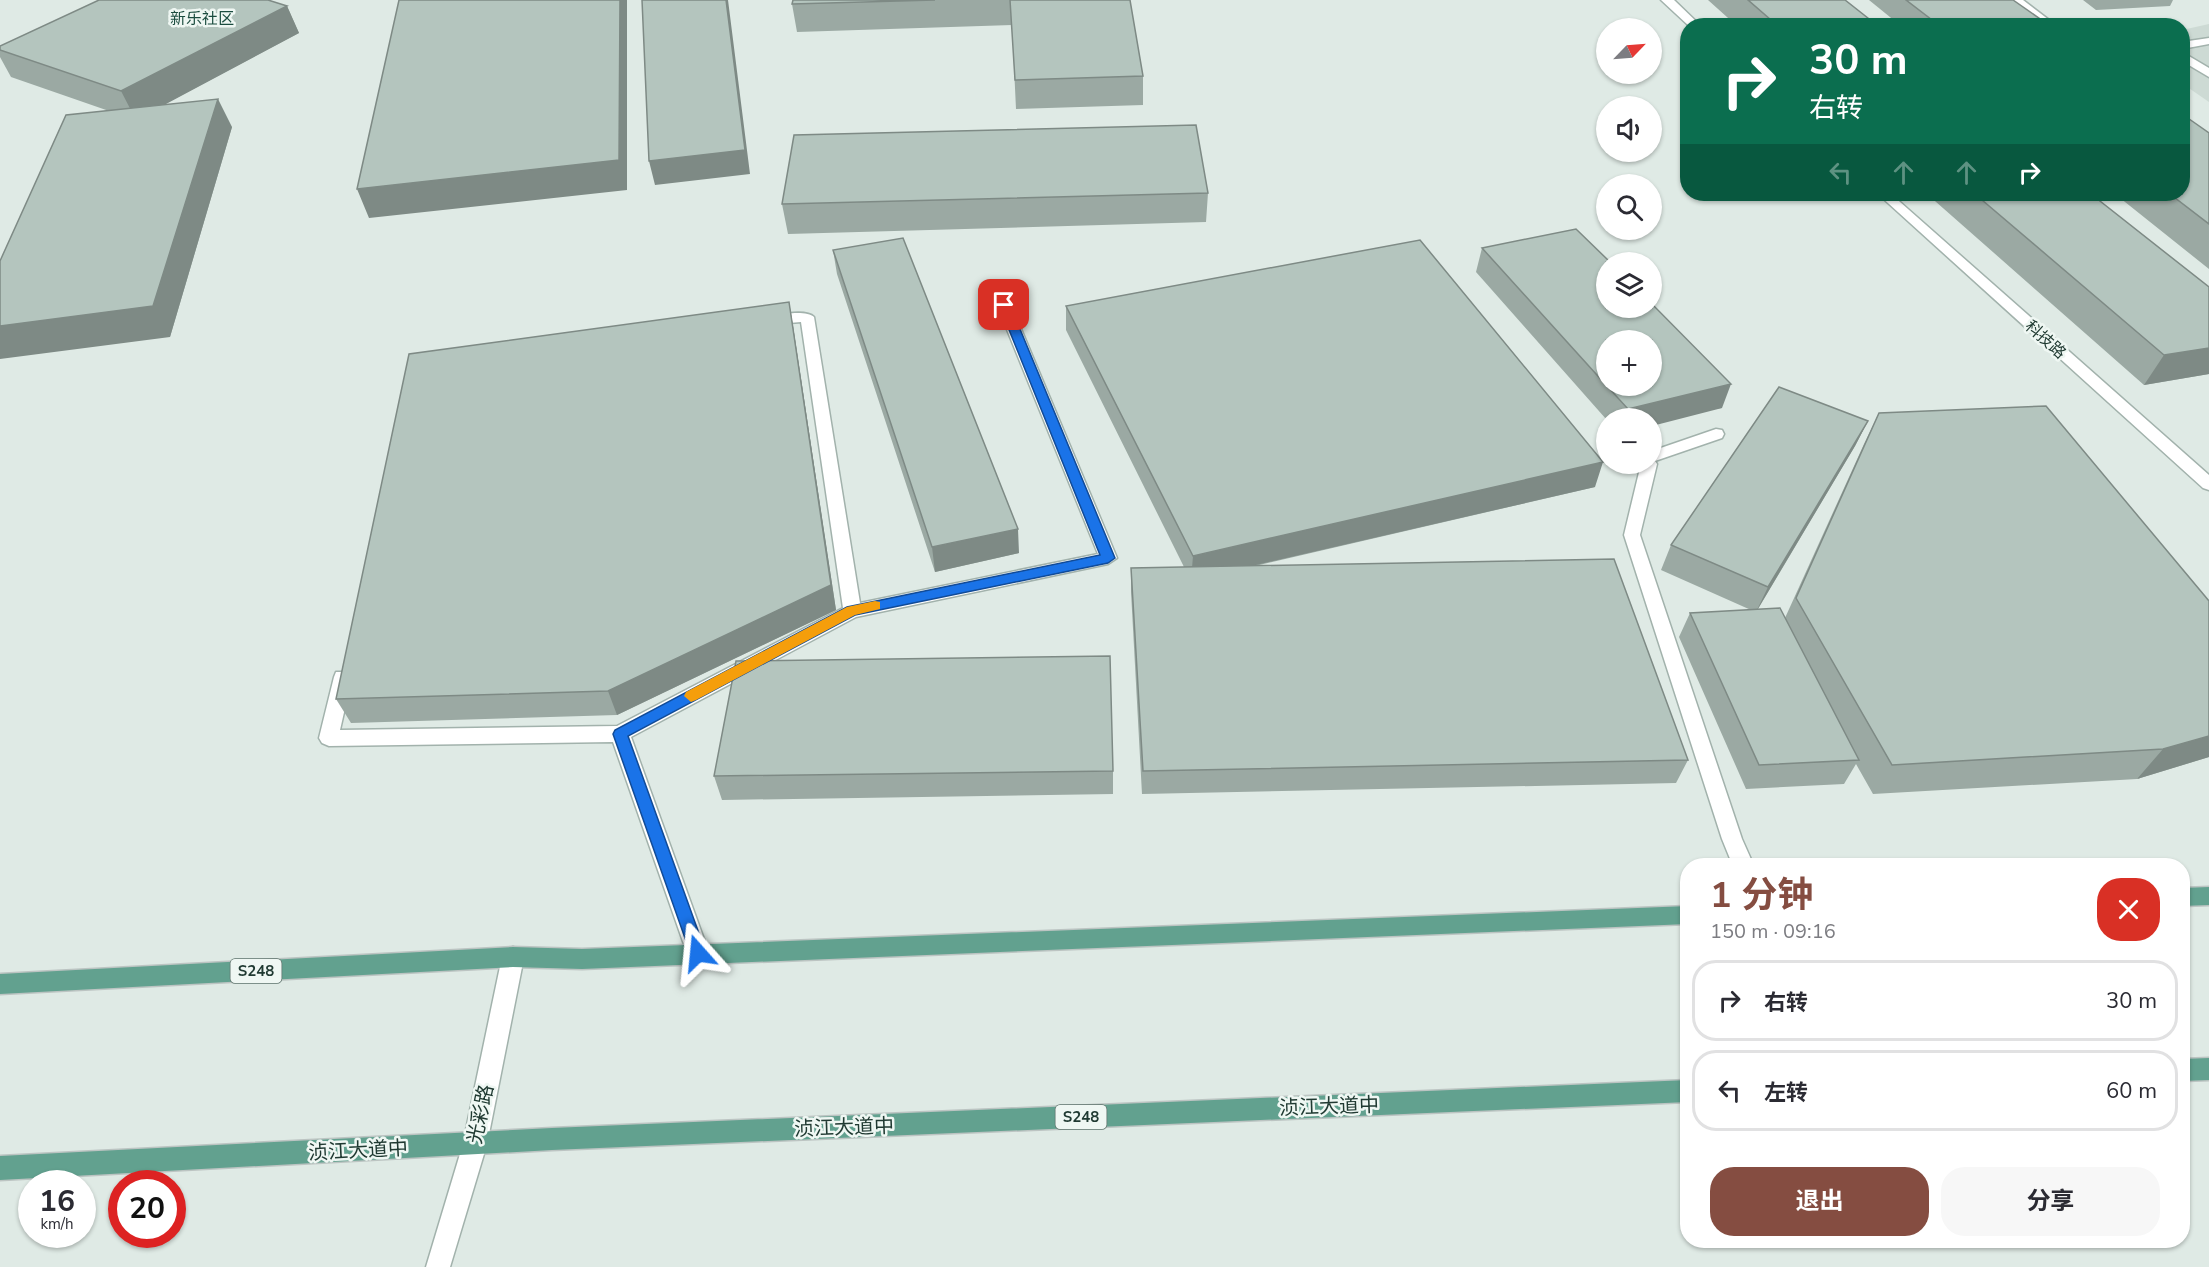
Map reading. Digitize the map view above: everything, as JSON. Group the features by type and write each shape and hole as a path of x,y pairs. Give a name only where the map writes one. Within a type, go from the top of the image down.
{"main road":[{"path":"2190,897 2209,896"},
{"name":"S248","path":"0,984 513,957 582,959 1680,915"},
{"path":"2190,1070 2209,1069"},
{"name":"浈江大道中","path":"0,1168 475,1144 1680,1091"}],"street":[{"path":"1667,0 1687,18"},
{"path":"2016,0 2041,18"},
{"path":"2190,45 2209,41"},
{"path":"2190,61 2209,73"},
{"name":"科技路","path":"1892,201 2209,484"},
{"path":"347,658 329,738 620,734 852,611 1108,558 1004,305"},
{"path":"748,324 807,317 852,611"},
{"path":"1662,454 1716,434"},
{"path":"1647,474 1632,535 1732,839 1740,858"},
{"path":"620,734 698,953"},
{"name":"光彩路","path":"438,1267 475,1144 513,957"}],"shaded area":[{"path":"2209,24 2209,102 2190,89 2190,28"}],"building":[{"path":"99,0 268,0 287,6 121,91 0,50 0,46"},
{"path":"399,0 620,0 619,160 357,189"},
{"path":"642,0 726,0 745,150 649,161"},
{"path":"793,0 935,0 792,4"},
{"path":"1010,0 1130,0 1143,76 1015,80"},
{"path":"1748,0 1845,0 1868,18 1769,18"},
{"path":"1906,0 2013,0 2039,18 1930,18"},
{"path":"218,99 153,306 0,326 0,261 66,115"},
{"path":"2190,120 2209,133 2209,224 2179,201 2190,201"},
{"path":"1196,125 1208,193 782,204 794,135"},
{"path":"1983,201 2100,201 2209,287 2209,348 2164,355"},
{"path":"1576,229 1600,252 1596,252 1596,318 1662,318 1662,314 1731,384 1627,408 1616,396 1662,396 1662,330 1596,330 1596,374 1482,248"},
{"path":"903,238 1018,529 932,547 833,250"},
{"path":"1420,240 1596,454 1596,464 1193,556 1066,306"},
{"path":"789,302 831,585 608,691 336,699 409,354"},
{"path":"1779,387 1868,421 1768,587 1671,545"},
{"path":"2046,406 2209,601 2209,736 2163,749 1892,765 1796,598 1879,413"},
{"path":"1614,559 1688,760 1143,771 1131,568"},
{"path":"1780,608 1859,760 1759,765 1690,613"},
{"path":"1110,656 1113,771 714,776 736,661"}],"slow traffic":[{"path":"691,696 852,611 875,606"}],"district":[{"name":"新乐社区","path":"202,18"}],"route":[{"path":"698,953 672,874 620,734 852,611 1108,558 1004,305"}]}
